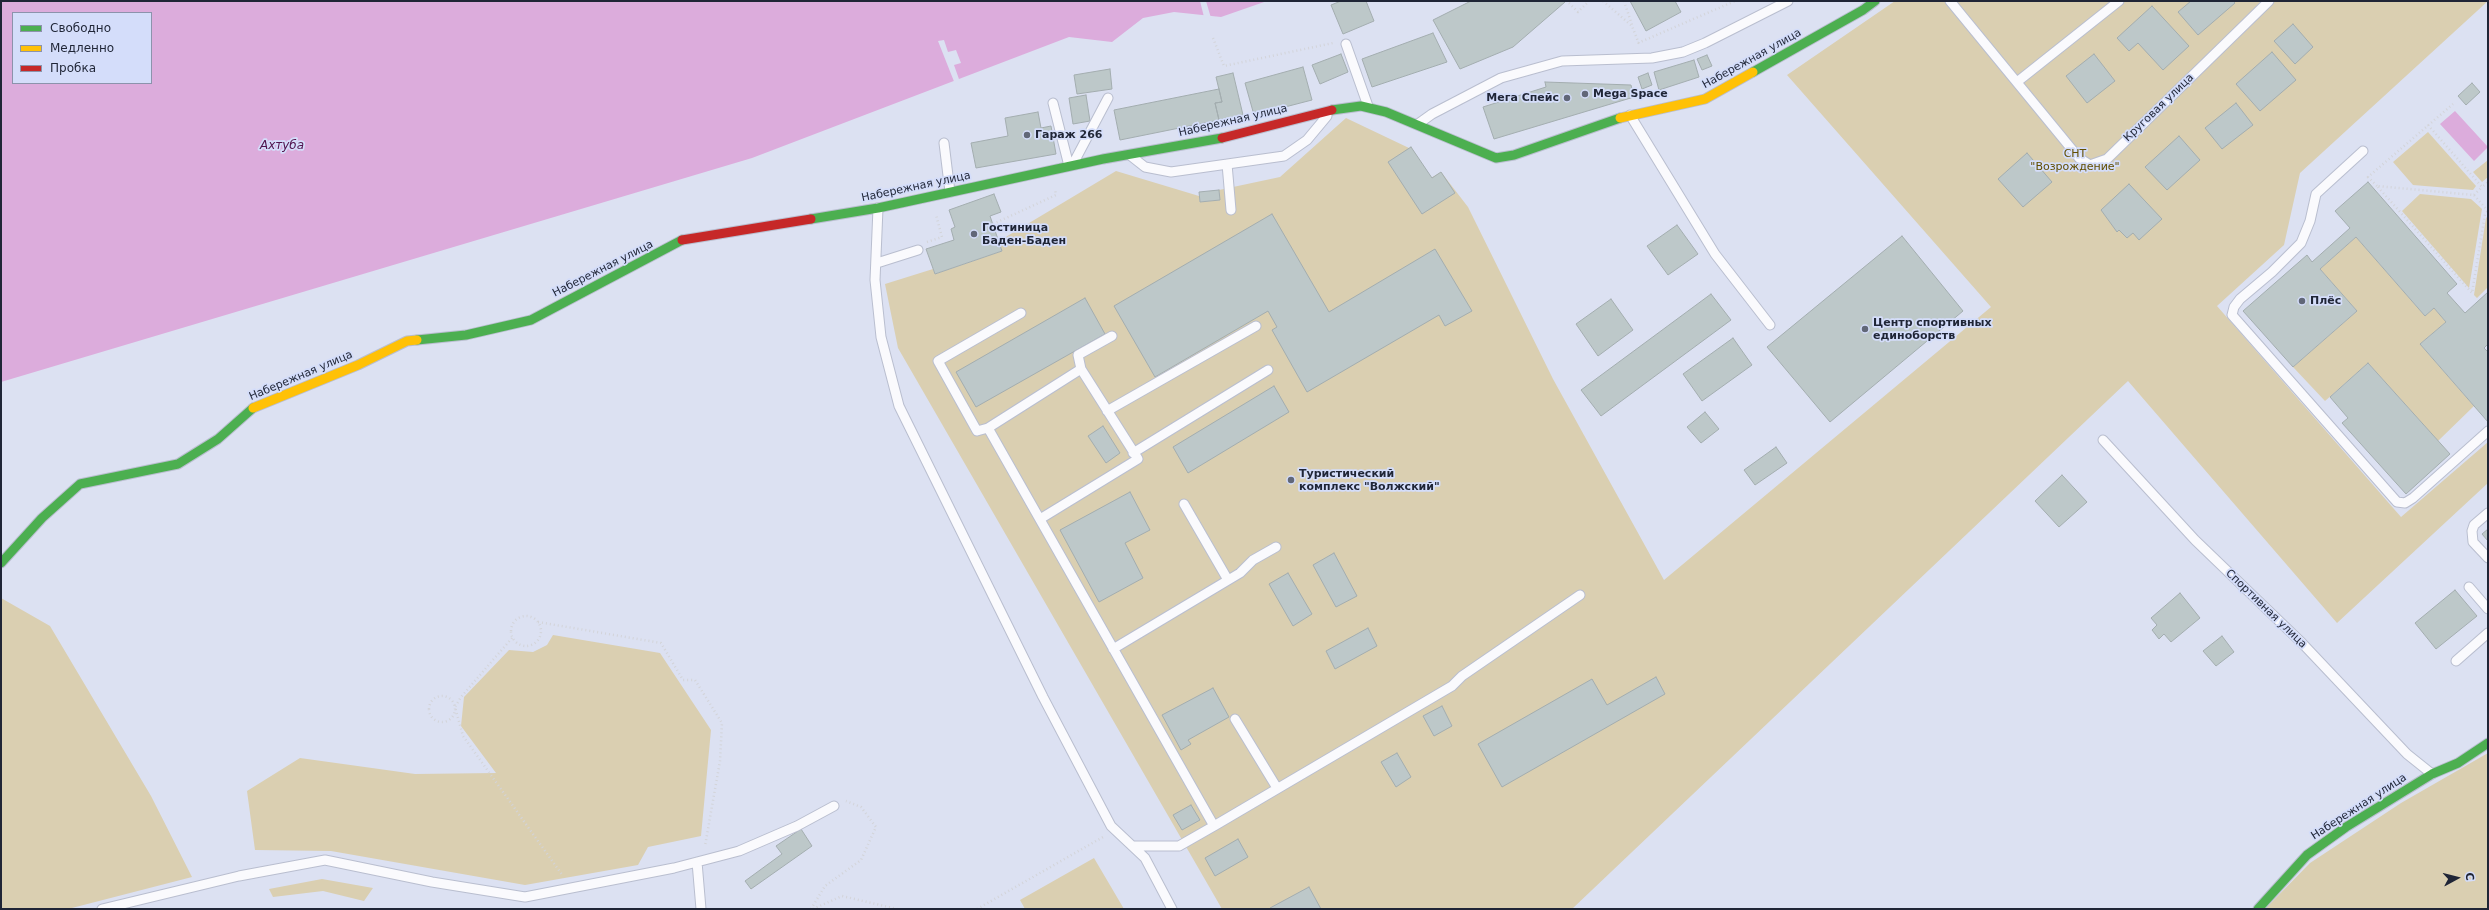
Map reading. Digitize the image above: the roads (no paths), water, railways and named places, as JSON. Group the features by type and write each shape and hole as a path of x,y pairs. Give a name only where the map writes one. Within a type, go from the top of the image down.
{"street":[{"name":"Набережная улица","path":"1,563 42,518 80,484 178,464 218,439 256,406 358,365 407,341 466,335 530,320 683,240 878,208 1128,154 1231,136 1332,110 1361,106 1386,112 1496,158 1514,155 1630,114 1705,99 1863,10 1875,1"},
{"name":"Набережная улица","path":"2258,909 2307,855 2346,827 2432,774 2458,763 2488,743"}],"lane":[{"path":"1416,125 1432,114 1501,78 1562,61 1643,58 1683,52 1705,43 1788,1"},
{"name":"Круговая улица","path":"1950,1 2079,158 2090,165 2107,159 2269,1"},
{"path":"2017,82 2119,1"},
{"path":"1346,44 1369,108"},
{"path":"1071,166 1108,98"},
{"path":"1053,103 1071,166"},
{"path":"1128,154 1145,167 1170,172 1284,156 1307,140 1332,110"},
{"path":"1630,114 1715,254 1770,325"},
{"path":"944,143 950,192"},
{"path":"2363,151 2316,194 2310,220 2301,243 2272,272 2240,298 2234,307 2232,315 2397,502 2406,503 2413,498 2488,430"},
{"path":"1227,164 1231,210"},
{"path":"878,208 877,263 875,280 881,337 899,406 1075,758 1115,830 1145,858 1172,909"},
{"path":"877,263 918,250"},
{"path":"1021,313 938,361 977,431 988,428 1081,369"},
{"path":"1107,411 1256,326"},
{"path":"1040,519 1138,459 1081,369 1078,355 1112,336"},
{"path":"1133,453 1268,370"},
{"path":"988,428 1214,826"},
{"name":"Спортивная улица","path":"2103,440 2195,540 2302,643 2407,754 2432,774"},
{"path":"1184,504 1228,580"},
{"path":"2488,513 2474,525 2472,532 2473,542 2488,558"},
{"path":"1113,649 1240,573 1253,560 1276,547"},
{"path":"2470,587 2488,609"},
{"path":"1133,846 1179,846 1452,686 1462,676 1580,595"},
{"path":"2456,661 2488,633"},
{"path":"1236,719 1277,788"},
{"path":"102,909 240,876 325,860 432,882 525,897 700,862 739,851 797,826 834,806"},
{"path":"700,862 701,909"}],"water":[{"name":"Ахтуба","path":"1,1 1267,1 1221,17 1174,12 1143,18 1112,42 1069,37 752,158 1,382"},
{"path":"2455,111 2488,147 2474,161 2440,124"}],"place":[{"name":"Mega Space","path":"1585,94"},
{"name":"Мега Спейс","path":"1567,98"},
{"name":"Гараж 266","path":"1027,135"},
{"name":"Гостиница Баден-Баден","path":"974,234"},
{"name":"Плёс","path":"2302,301"},
{"name":"Центр спортивных единоборств","path":"1865,329"},
{"name":"Туристический комплекс \"Волжский\"","path":"1291,480"}],"park label":[{"name":"СНТ \"Возрождение\"","path":"2075,160"}]}
